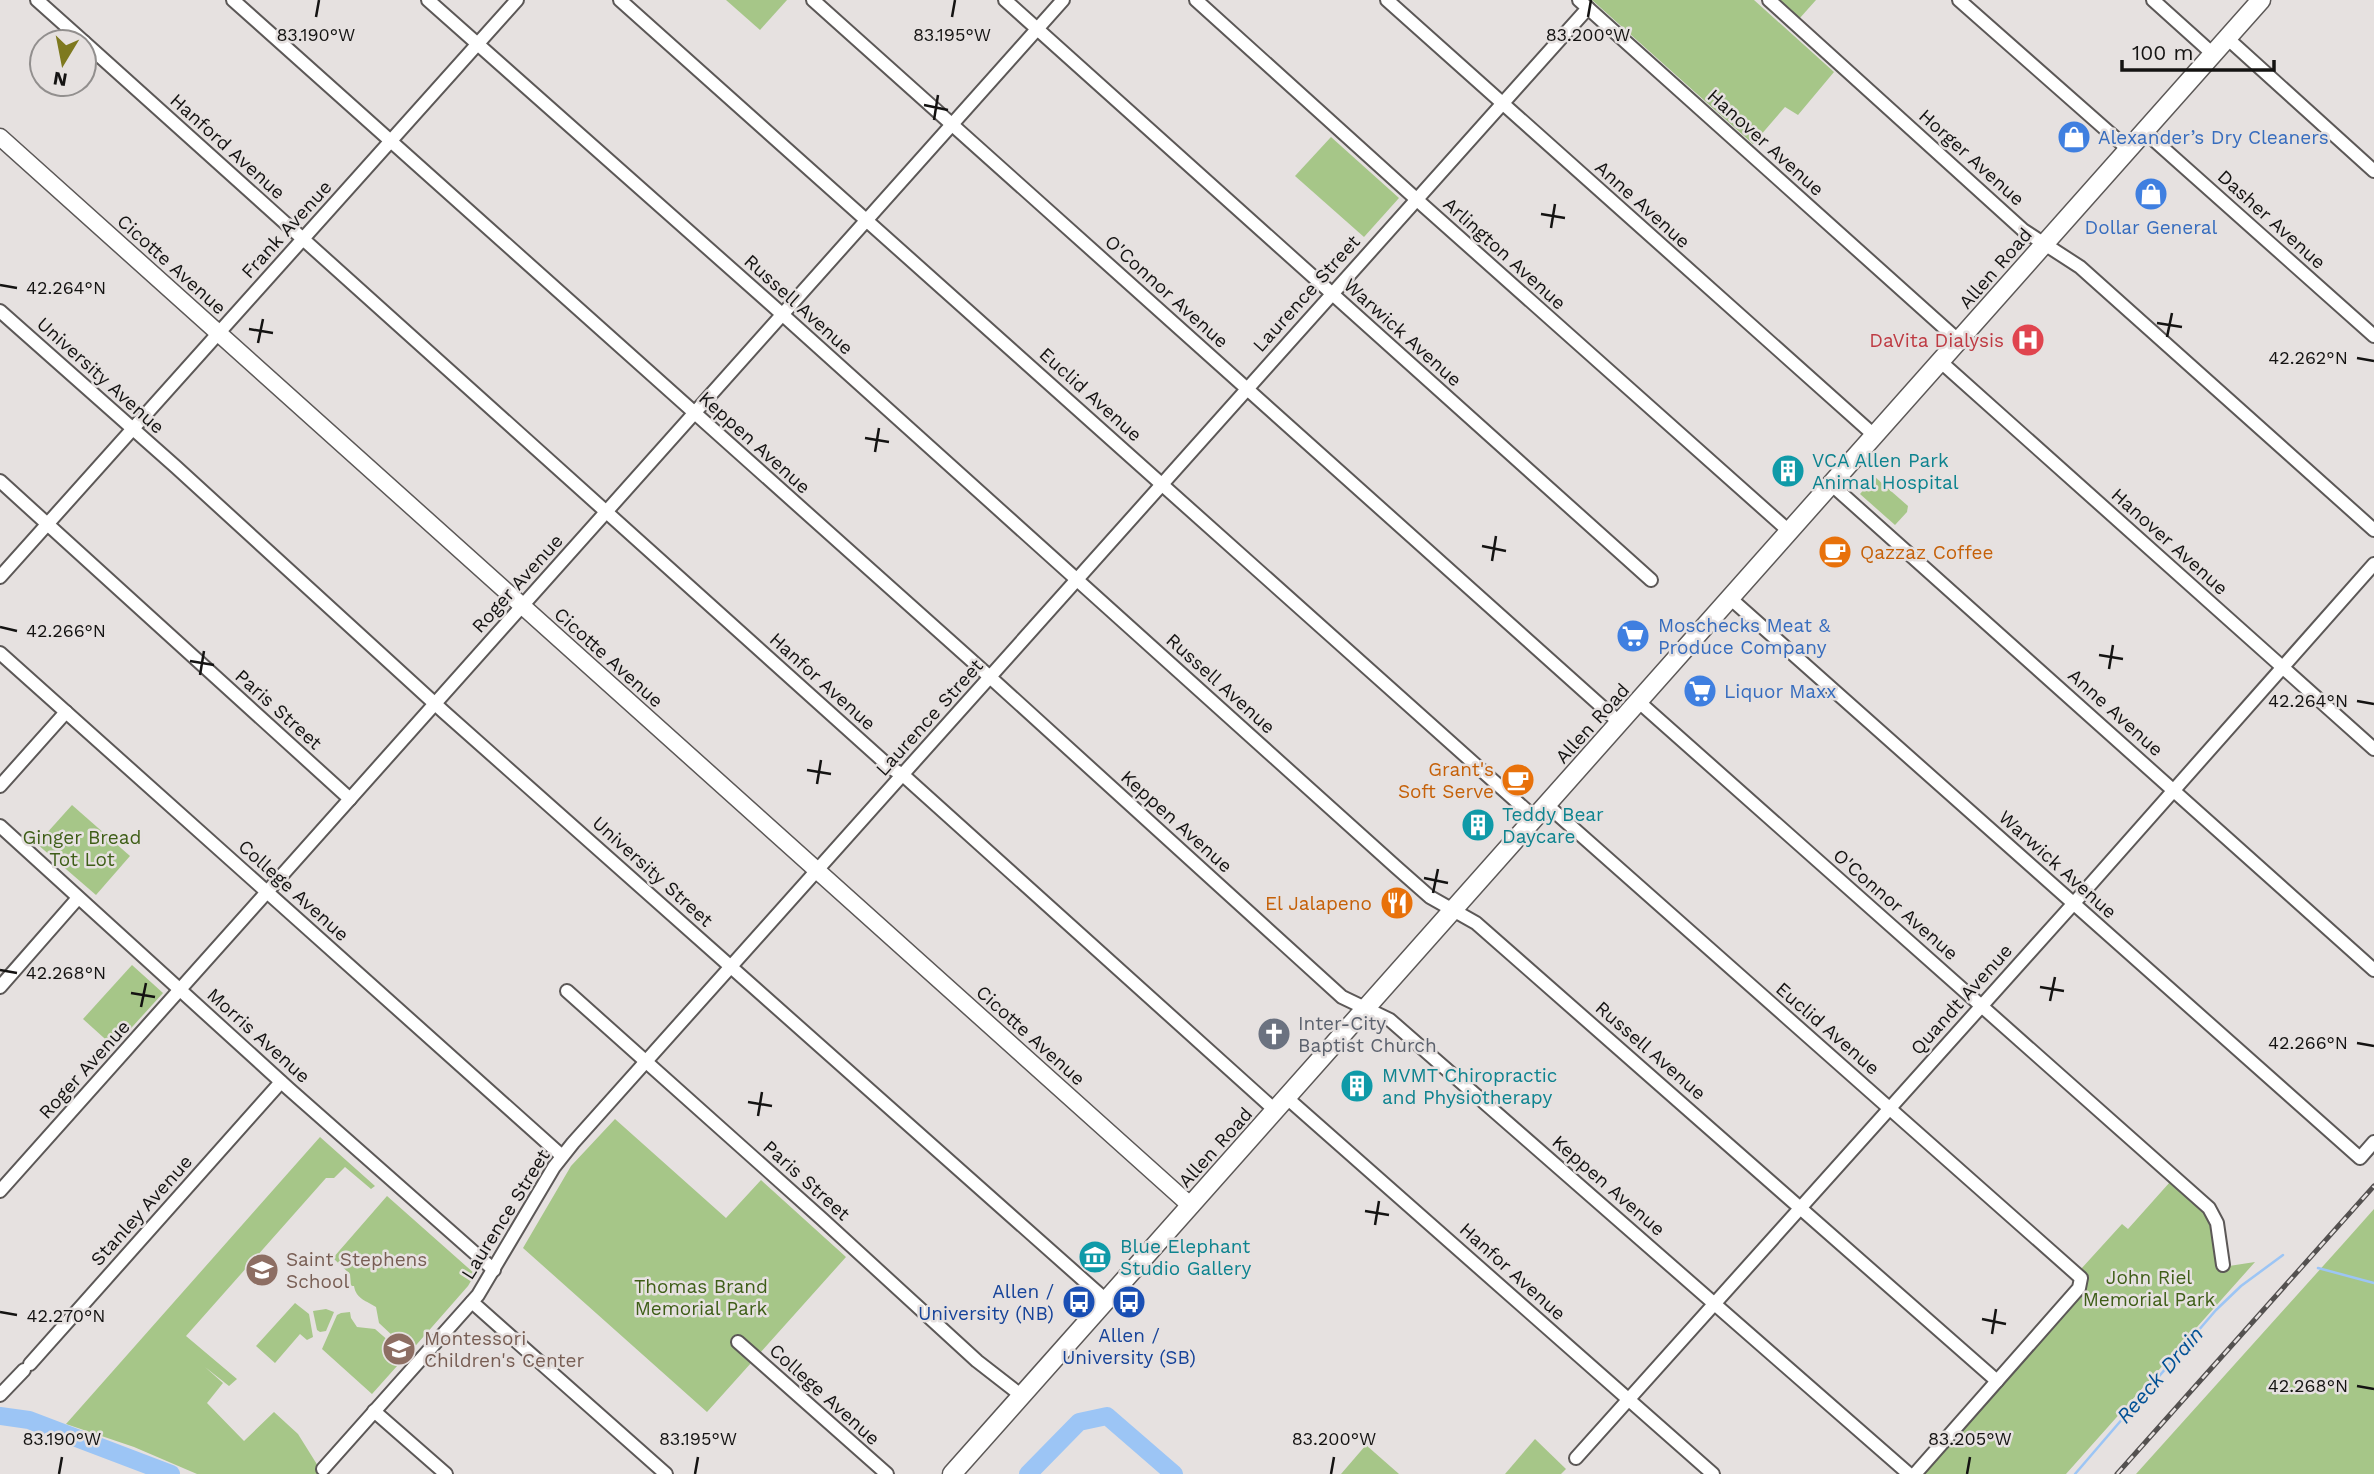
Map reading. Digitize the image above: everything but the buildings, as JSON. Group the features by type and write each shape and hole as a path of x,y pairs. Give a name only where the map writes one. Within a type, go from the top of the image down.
{"main road":[{"name":"Allen Road","path":"953,1474 2261,0"}],"street":[{"name":"Hanford Avenue","path":"37,0 68,28"},
{"name":"Keppen Avenue","path":"233,0 990,677 1342,997 1390,1020 1909,1474"},
{"name":"Russell Avenue","path":"428,0 782,314 1430,897 1476,923 1997,1381"},
{"name":"Frank Avenue","path":"0,577 517,0"},
{"name":"Euclid Avenue","path":"620,0 1162,484 1889,1108 2078,1275 2081,1281 2079,1289 1997,1381"},
{"name":"O'Connor Avenue","path":"813,0 1620,723"},
{"name":"Warwick Avenue","path":"1005,0 1651,580"},
{"name":"Roger Avenue","path":"0,1191 1063,0"},
{"name":"Arlington Avenue","path":"1196,0 1790,532"},
{"name":"Anne Avenue","path":"1387,0 1875,436"},
{"name":"Horger Avenue","path":"1769,0 2023,230 2078,266 2110,293 2374,530"},
{"path":"1959,0 2129,150"},
{"path":"2153,0 2214,55"},
{"name":"Laurence Street","path":"323,1469 472,1302 562,1156 1502,104 1583,4"},
{"name":"Hanover Avenue","path":"1583,4 1959,341"},
{"path":"2227,38 2374,171"},
{"name":"Hanford Avenue","path":"98,55 346,278"},
{"name":"Dasher Avenue","path":"2145,132 2374,336"},
{"name":"Cicotte Avenue","path":"0,137 1191,1206"},
{"name":"Hanfor Avenue","path":"346,278 891,768 903,775 1713,1474"},
{"name":"University Avenue","path":"0,311 176,467"},
{"name":"Hanover Avenue","path":"1941,362 2374,749"},
{"name":"University Street","path":"176,467 435,703 1107,1301"},
{"name":"Paris Street","path":"0,481 350,799"},
{"name":"Anne Avenue","path":"1832,485 2374,970"},
{"name":"Quandt Avenue","path":"1576,1458 2374,564"},
{"name":"Warwick Avenue","path":"1731,598 2360,1158 2374,1142"},
{"name":"College Avenue","path":"0,653 562,1156"},
{"name":"O'Connor Avenue","path":"1639,702 2209,1208 2217,1223 2223,1265"},
{"path":"0,786 66,712"},
{"name":"Morris Avenue","path":"0,826 281,1082 494,1270"},
{"path":"0,987 78,898"},
{"name":"Paris Street","path":"567,991 977,1361 1022,1396"},
{"name":"Stanley Avenue","path":"0,1395 281,1082"},
{"path":"472,1302 666,1474"},
{"name":"College Avenue","path":"738,1342 887,1474"},
{"path":"1914,1474 1997,1381"},
{"path":"374,1411 446,1474"}],"green space":[{"path":"726,0 787,0 760,30"},
{"path":"1592,0 1754,0 1834,72 1798,115 1785,107 1753,144"},
{"path":"1778,0 1816,0 1799,19"},
{"path":"1331,137 1399,198 1364,237 1295,176"},
{"path":"1875,477 1908,506 1907,512 1895,525 1860,494"},
{"name":"Ginger Bread Tot Lot","path":"72,805 130,856 96,895 37,844"},
{"path":"132,965 163,993 114,1047 83,1019"},
{"name":"Thomas Brand Memorial Park","path":"615,1119 726,1218 761,1180 846,1257 707,1412 523,1248 571,1166"},
{"path":"320,1137 375,1186 371,1189 345,1167 334,1178 326,1178 186,1336 237,1379 229,1386 205,1367 223,1383 207,1403 244,1441 274,1412 298,1434 318,1466 328,1474 197,1474 134,1447 66,1424"},
{"name":"John Riel Memorial Park","path":"2170,1182 2206,1214 2211,1224 2216,1268 2255,1262 2066,1474 1922,1474 2083,1294 2087,1280 2081,1269 2122,1224 2128,1229"},
{"path":"387,1196 475,1274 468,1286 410,1352 379,1323 376,1307 359,1297 354,1286 351,1286 350,1274 333,1258"},
{"path":"2374,1209 2374,1474 2136,1474 2342,1245"},
{"path":"295,1303 309,1314 313,1337 307,1340 300,1334 275,1363 256,1346"},
{"path":"326,1309 334,1312 326,1331 320,1332 317,1330 313,1311"},
{"path":"350,1312 357,1327 375,1329 406,1356 372,1394 322,1349 337,1315"},
{"path":"1535,1439 1566,1469 1561,1474 1505,1474"},
{"path":"1366,1445 1399,1474 1341,1474"}],"waterway":[{"name":"Reeck Drain","path":"2075,1474 2216,1310 2241,1286 2283,1255"},
{"name":"Reeck Drain","path":"2318,1268 2374,1283"},
{"path":"0,1416 29,1420 171,1474"},
{"path":"1028,1474 1079,1422 1107,1416 1174,1474"}],"railway":[{"path":"2117,1474 2374,1186"}],"place":[{"name":"Alexander’s Dry Cleaners","path":"2074,137"},
{"name":"Dollar General","path":"2151,194"},
{"name":"DaVita Dialysis","path":"2028,340"},
{"name":"VCA Allen Park Animal Hospital","path":"1788,471"},
{"name":"Qazzaz Coffee","path":"1835,552"},
{"name":"Moschecks Meat & Produce Company","path":"1633,636"},
{"name":"Liquor Maxx","path":"1700,691"},
{"name":"Grant's Soft Serve","path":"1518,780"},
{"name":"Teddy Bear Daycare","path":"1478,825"},
{"name":"El Jalapeno","path":"1397,903"},
{"name":"Inter-City Baptist Church","path":"1274,1034"},
{"name":"MVMT Chiropractic and Physiotherapy","path":"1357,1086"},
{"name":"Blue Elephant Studio Gallery","path":"1095,1257"},
{"name":"Saint Stephens School","path":"262,1270"},
{"name":"Allen / University (NB)","path":"1079,1302"},
{"name":"Allen / University (SB)","path":"1129,1302"},
{"name":"Montessori Children's Center","path":"399,1349"}]}
